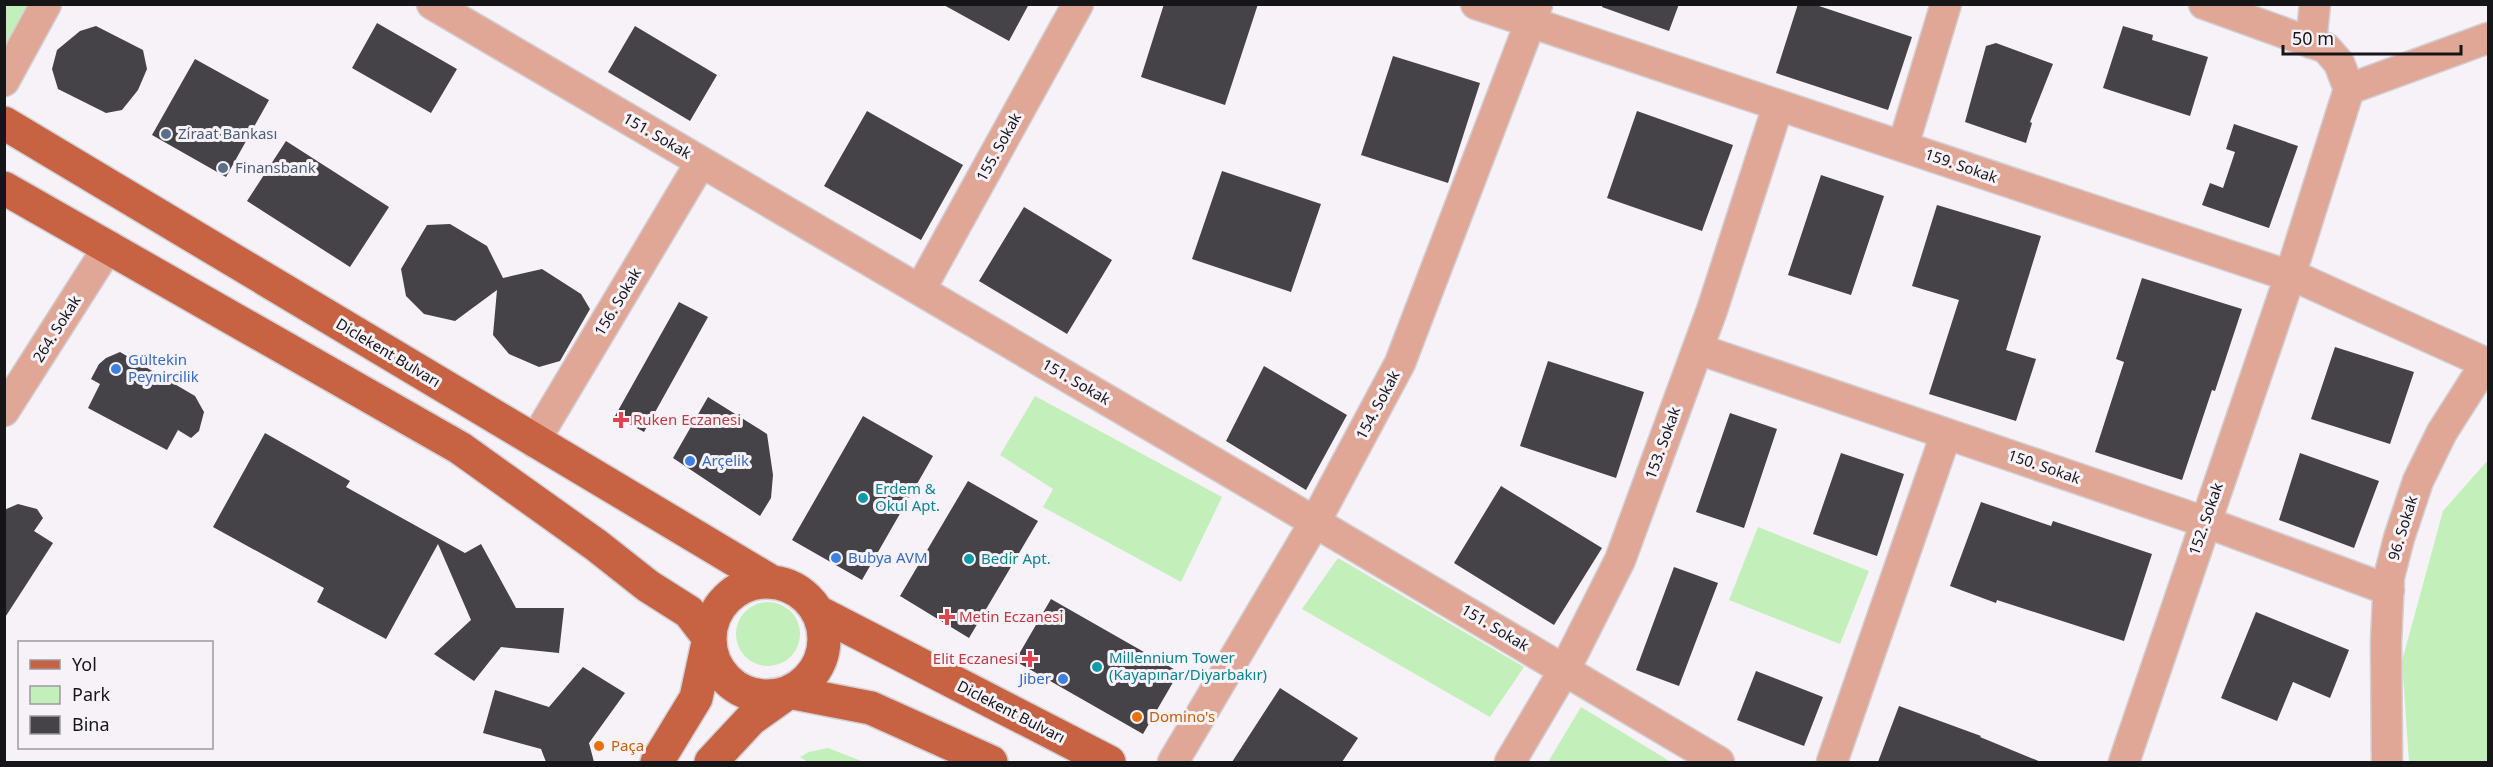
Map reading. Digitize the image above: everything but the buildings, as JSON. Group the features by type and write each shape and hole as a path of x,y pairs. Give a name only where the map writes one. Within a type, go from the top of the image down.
{"main road":[{"name":"Diclekent Bulvarı","path":"4,123 534,442 772,582"},
{"path":"4,188 460,448 596,545 648,586 689,612 709,638 712,657 721,674 735,687 752,695 771,697 789,692 871,708 991,762"},
{"path":"657,762 696,698 712,620 722,603 736,590 753,583 772,582 794,589 806,597 818,612 824,630 824,648 818,666 806,681 751,719 711,762"},
{"name":"Diclekent Bulvarı","path":"818,612 1109,762"}],"street":[{"path":"4,81 46,4"},
{"name":"155. Sokak","path":"920,290 1078,4"},
{"name":"159. Sokak","path":"1476,4 1534,13 1778,106 2305,281 2439,342"},
{"path":"1903,146 1946,4"},
{"path":"2204,4 2326,48 2339,63 2349,89 2488,39"},
{"path":"2311,43 2315,4"},
{"name":"151. Sokak","path":"440,7 1565,669 1719,762"},
{"name":"154. Sokak","path":"1173,762 1315,522 1400,363 1534,13"},
{"name":"152. Sokak","path":"2124,762 2290,276 2349,89"},
{"name":"153. Sokak","path":"1510,762 1565,669 1620,560 1698,349 1778,106"},
{"name":"156. Sokak","path":"534,442 701,162"},
{"name":"264. Sokak","path":"4,411 109,246"},
{"name":"96. Sokak","path":"2387,762 2386,642 2389,577 2418,481 2442,432 2487,363 2439,342"},
{"name":"150. Sokak","path":"1698,349 2205,522 2389,590"},
{"path":"1832,762 1946,434"}],"green space":[{"path":"5,5 30,5 5,52"},
{"path":"1035,396 1222,497 1181,582 1043,507 1053,489 1000,455"},
{"path":"2488,460 2488,762 2409,762 2402,661 2443,511"},
{"path":"1758,527 1869,571 1840,644 1729,600"},
{"path":"1338,558 1524,667 1490,717 1302,609"},
{"path":"768,602 780,604 791,611 798,622 800,634 798,646 791,657 780,664 768,666 756,664 745,657 738,646 736,634 738,622 745,611 756,604"},
{"path":"1581,707 1671,762 1548,762"},
{"path":"828,748 864,762 808,762 800,757 809,752"}],"place":[{"name":"Ziraat Bankası","path":"166,134"},
{"name":"Finansbank","path":"223,168"},
{"name":"Gültekin Peynircilik","path":"116,369"},
{"name":"Ruken Eczanesi","path":"621,420"},
{"name":"Arçelik","path":"690,461"},
{"name":"Erdem & Okul Apt.","path":"863,498"},
{"name":"Bubya AVM","path":"836,558"},
{"name":"Bedir Apt.","path":"969,559"},
{"name":"Metin Eczanesi","path":"947,617"},
{"name":"Elit Eczanesi","path":"1030,659"},
{"name":"Millennium Tower (Kayapınar/Diyarbakır)","path":"1097,667"},
{"name":"Jiber","path":"1063,679"},
{"name":"Domino's","path":"1137,717"},
{"name":"Paça","path":"599,746"}]}
